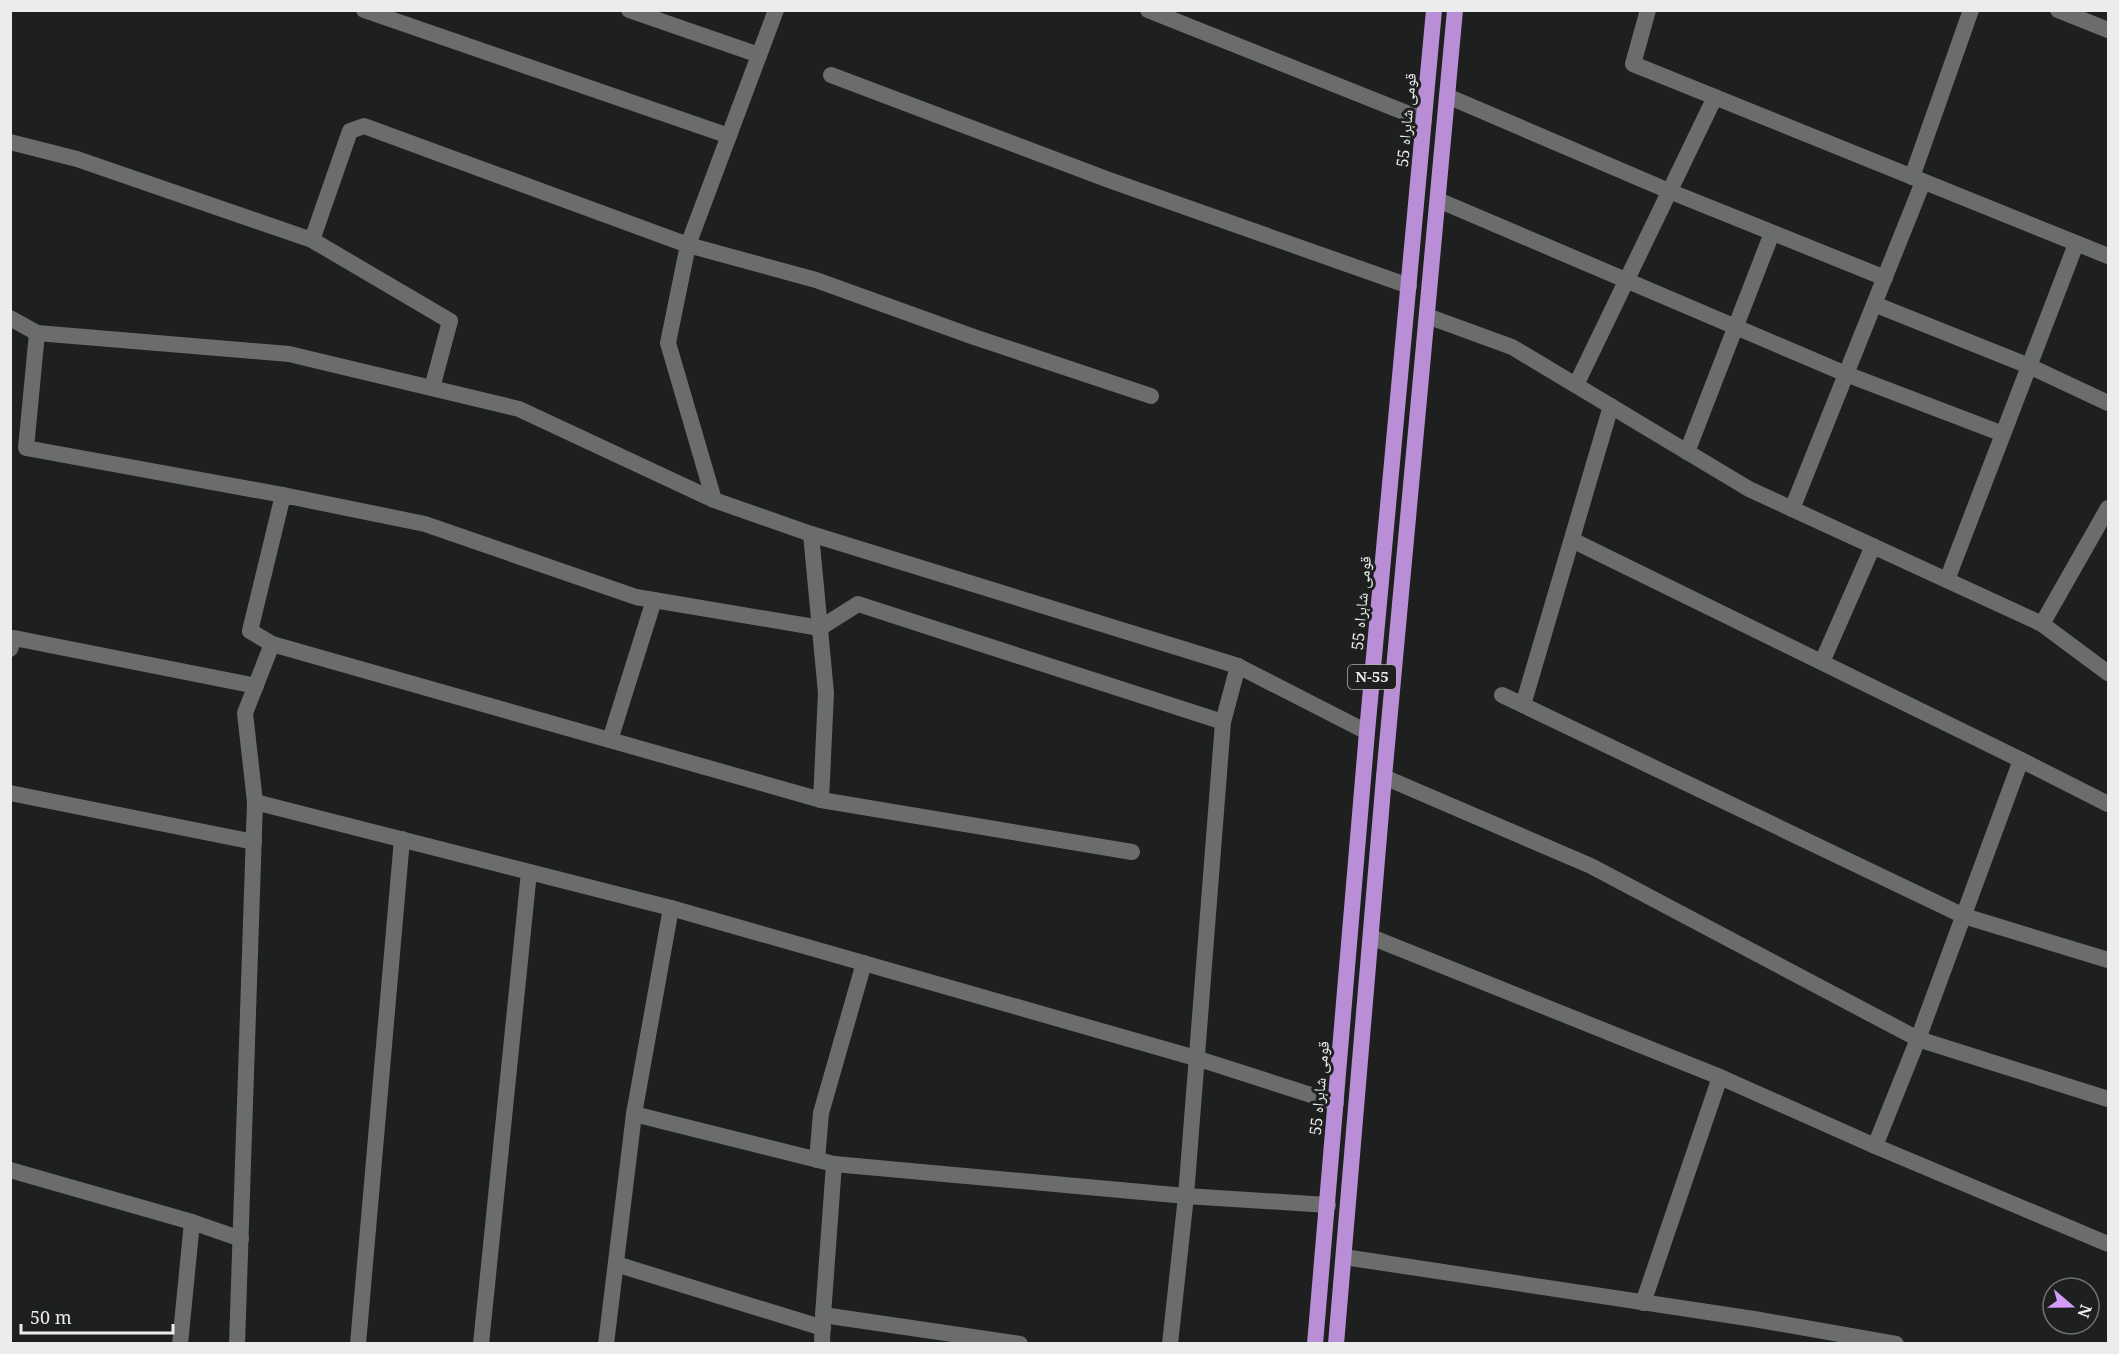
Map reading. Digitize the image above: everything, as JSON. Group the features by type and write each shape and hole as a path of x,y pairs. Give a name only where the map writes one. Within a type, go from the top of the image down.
{"highway":[{"name":"قومی شاہراہ 55","path":"1315,1344 1367,732 1434,10"},
{"name":"N-55","path":"1336,1344 1384,777 1455,10"},
{"path":"1402,352 1423,354"},
{"path":"1384,542 1405,544"},
{"path":"1353,905 1373,906"},
{"path":"1342,1032 1363,1034"}],"street":[{"path":"364,10 729,136"},
{"path":"629,10 759,55"},
{"path":"714,500 668,343 688,245 776,10"},
{"path":"1148,10 1424,120"},
{"path":"1648,10 1633,64 2109,256"},
{"path":"1792,509 1885,278 1971,10"},
{"path":"2058,10 2109,30"},
{"path":"831,75 1109,180 1409,286"},
{"path":"1447,96 1669,191 1885,278"},
{"path":"1576,385 1714,97"},
{"path":"312,240 350,131 364,126 688,245 816,280 974,337 1151,396"},
{"path":"10,142 77,159 312,240 450,321 432,388"},
{"path":"1438,200 1846,374 2003,434"},
{"path":"1687,452 1772,233"},
{"path":"1947,580 2076,244"},
{"path":"1874,304 2029,366 2109,403"},
{"path":"1427,316 1512,347 1749,489 2042,624 2109,673"},
{"path":"10,318 37,333 289,354 519,410 714,500 811,534 1238,666 1367,732"},
{"path":"37,333 18,446 425,524 636,597 820,628 858,604 1223,722"},
{"path":"1523,705 1611,406"},
{"path":"283,495 250,632 272,645 821,800 1132,852"},
{"path":"2042,624 2109,508"},
{"path":"811,534 826,693 821,800"},
{"path":"1572,540 2109,804"},
{"path":"1822,662 1873,546"},
{"path":"610,740 654,600"},
{"path":"10,649 15,638 256,686"},
{"path":"237,1344 255,802 245,713 272,645"},
{"path":"1170,1344 1199,1059 1223,722 1238,666"},
{"path":"1502,695 1964,916 2109,960"},
{"path":"1875,1146 1918,1039 2021,760"},
{"path":"1384,777 1591,866 1918,1039 2109,1099"},
{"path":"10,793 254,842"},
{"path":"255,802 671,908 1199,1059 1336,1103"},
{"path":"358,1344 402,839"},
{"path":"481,1344 529,872"},
{"path":"606,1344 634,1114 671,908"},
{"path":"1371,937 1720,1077 1875,1146 2109,1244"},
{"path":"817,1160 822,1113 864,963"},
{"path":"1643,1303 1720,1077"},
{"path":"634,1114 834,1164 1186,1196 1328,1205"},
{"path":"823,1329 834,1164"},
{"path":"10,1170 192,1222 241,1239"},
{"path":"180,1344 192,1222"},
{"path":"1344,1257 1896,1344"},
{"path":"616,1264 823,1329 1020,1344"}]}
